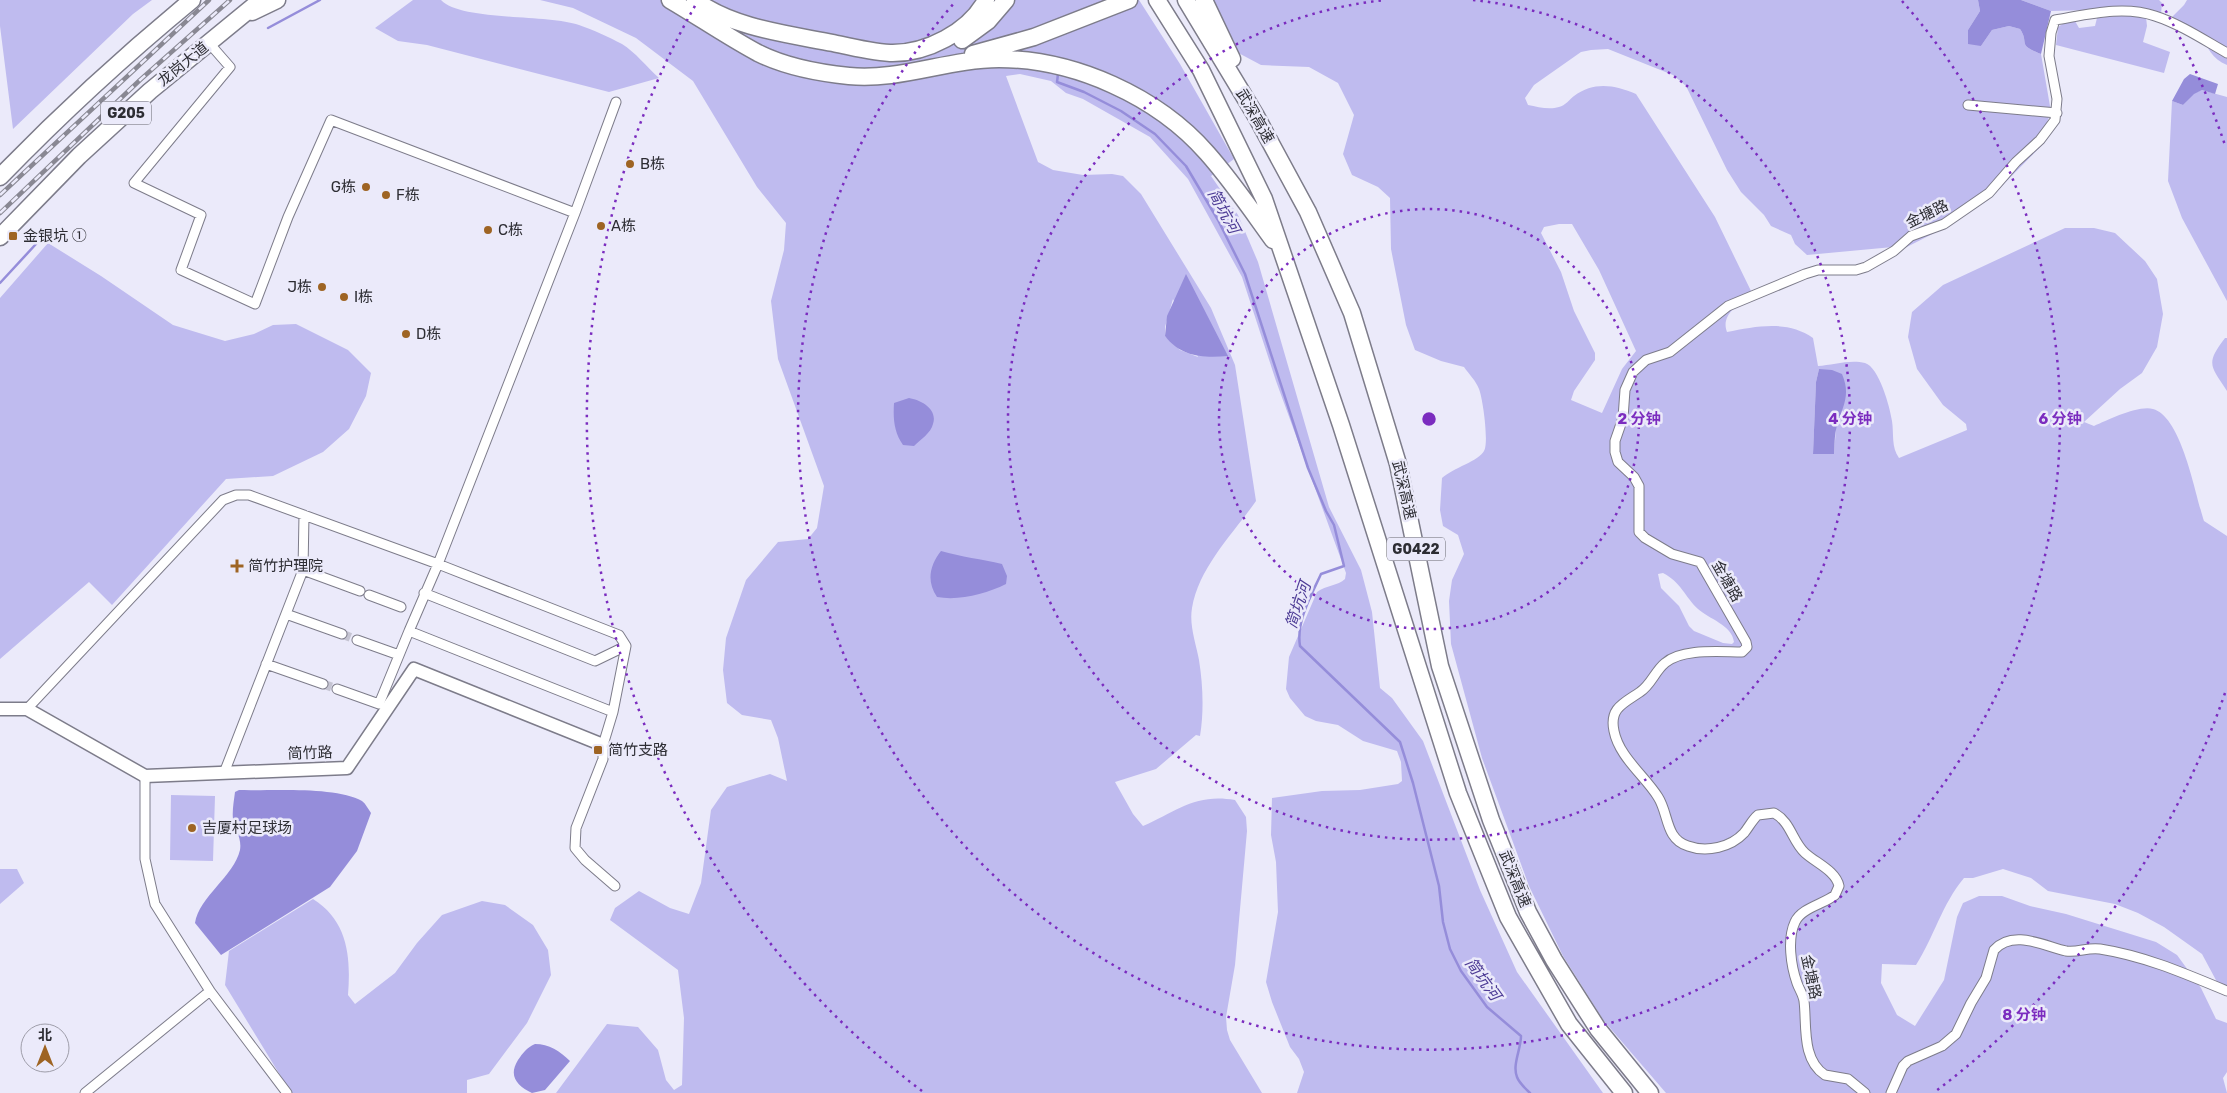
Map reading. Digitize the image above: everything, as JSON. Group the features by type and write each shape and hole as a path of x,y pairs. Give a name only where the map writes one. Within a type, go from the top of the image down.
{"highway":[{"name":"G205","path":"0,177 46,129 130,51 192,0"},
{"name":"龙岗大道","path":"0,236 79,156 150,90 261,0"},
{"path":"234,21 277,0"},
{"path":"670,0 758,53 787,64 849,76 883,77 940,66 998,59 1044,64 1091,76 1132,94 1173,120 1206,152 1283,254"},
{"path":"890,53 931,45 961,29 980,12 986,0"},
{"path":"695,2 723,15 769,30 890,53 914,53 949,46 966,37 988,21 1006,0"},
{"path":"940,66 1034,37 1129,0"},
{"name":"武深高速","path":"1186,0 1256,116 1308,212 1352,313 1398,464 1442,675 1491,820 1528,912 1554,960 1598,1029 1650,1093"},
{"path":"1204,0 1241,77 1256,116"},
{"name":"武深高速","path":"1160,4 1205,78 1264,199 1341,425 1458,794 1508,917 1568,1024 1624,1093"}],"street":[{"path":"1968,105 2057,113 2057,99 2049,56 2051,33 2058,11"},
{"path":"2055,20 2102,13 2144,13 2170,22 2227,53"},
{"path":"209,43 230,67 134,183 201,215 181,270 255,304 288,217 330,120 575,213"},
{"path":"337,689 379,704 409,631 408,610 424,593 438,564 575,213 616,102"},
{"name":"金塘路","path":"1865,1093 1848,1078 1824,1076 1815,1065 1804,1031 1804,1001 1792,965 1791,949 1795,922 1805,912 1836,895 1839,886 1835,876 1804,853 1795,841 1789,828 1774,813 1758,815 1738,838 1724,846 1705,848 1688,846 1681,843 1668,828 1659,798 1616,740 1613,722 1616,709 1626,699 1644,689 1668,660 1706,652 1742,652 1747,647 1746,642 1700,562 1672,554 1644,538 1639,532 1639,486 1634,476 1618,462 1614,452 1615,441 1623,418 1625,390 1633,372 1641,364 1670,352 1728,306 1818,270 1861,269 1894,251 1912,236 1944,224 1978,202 2040,140 2051,126 2057,113"},
{"path":"27,709 223,500 236,495 249,495 438,564 619,635 626,646 613,712 603,744 603,759 576,828 575,848 585,860 615,886"},
{"path":"224,773 303,570 304,515"},
{"path":"303,570 360,592"},
{"path":"424,593 595,661 626,646"},
{"path":"370,595 408,610"},
{"path":"286,614 342,634"},
{"path":"409,631 613,712"},
{"path":"357,640 399,655"},
{"path":"266,664 323,684"},
{"name":"简竹路","path":"145,776 347,768 414,669 603,744"},
{"path":"0,709 27,709 145,776 145,859 154,904 210,991 287,1093"},
{"path":"1891,1093 1904,1066 1908,1062 1942,1046 1956,1034 1986,978 1989,961 1994,950 2006,941 2018,940 2052,945 2068,951 2093,948 2118,952 2174,968 2227,991"},
{"path":"85,1093 210,991"}],"shaded area":[{"path":"0,0 152,0 133,14 13,129 0,26"},
{"path":"413,0 441,0 451,7 466,11 547,19 579,25 627,47 659,78 609,92 427,45 398,41 375,28"},
{"path":"540,0 1139,0 1180,64 1234,159 1211,176 1238,215 1258,262 1329,507 1361,570 1372,612 1380,688 1392,698 1423,741 1480,890 1517,972 1603,1093 1297,1093 1304,1072 1299,1059 1290,1047 1266,982 1278,912 1276,862 1271,835 1272,798 1322,791 1360,790 1398,784 1402,781 1401,762 1397,751 1363,741 1338,725 1316,721 1305,716 1290,698 1286,689 1289,657 1317,592 1342,581 1345,579 1346,573 1276,381 1242,277 1188,179 1150,137 1083,99 1066,93 1051,81 1020,74 1006,76 1038,162 1053,170 1083,175 1112,174 1123,176 1141,194 1211,308 1235,365 1256,501 1209,565 1196,593 1192,608 1192,628 1199,660 1202,689 1200,736 1196,735 1156,769 1115,782 1133,814 1143,826 1187,805 1209,799 1235,800 1246,817 1247,831 1235,965 1226,1017 1230,1040 1262,1093 556,1093 607,1024 638,1027 658,1050 666,1080 674,1090 682,1085 684,1018 678,970 610,920 615,908 639,891 670,908 689,914 701,883 711,810 727,787 770,774 787,781 778,738 771,720 742,715 727,703 723,670 726,638 746,580 778,542 808,539 817,528 824,486 778,359 771,301 784,250 786,223 757,187 693,81 636,38 573,8","holes":["1173,299 1198,357 1180,350 1165,336 1165,327"]},
{"path":"1196,0 1978,0 1980,11 1968,30 1981,46 1992,30 2009,26 2020,29 2026,46 2041,54 2051,112 2042,135 2045,142 1988,200 1948,226 1897,252 1893,247 1807,255 1795,244 1791,235 1771,226 1764,215 1741,192 1727,170 1686,86 1673,75 1608,49 1591,50 1581,52 1534,85 1525,98 1528,105 1551,108 1561,106 1582,91 1597,86 1620,88 1636,94 1715,217 1751,291 1748,300 1730,312 1726,321 1727,332 1772,326 1793,329 1813,338 1818,366 1860,362 1870,366 1879,379 1889,407 1894,445 1899,458 1967,430 1966,424 1943,405 1917,369 1908,337 1912,312 1943,285 2065,228 2094,228 2115,233 2145,261 2157,279 2163,314 2157,347 2142,373 2120,389 2084,422 2094,426 2123,414 2147,408 2163,415 2172,426 2180,441 2204,521 2227,536 2227,994 2217,982 2202,954 2164,927 2138,913 2115,904 2048,891 2031,878 2003,869 1973,878 1964,878 1956,888 1916,965 1882,964 1881,983 1897,1015 1915,1026 1944,980 1957,917 1963,903 1979,896 2002,896 2030,906 2066,914 2156,942 2177,955 2201,988 2216,1019 2227,1023 2227,1072 2223,1078 2227,1093 1666,1093 1604,1021 1563,956 1529,886 1482,758 1451,644 1449,601 1452,580 1464,554 1458,535 1443,526 1440,510 1442,478 1477,458 1484,451 1486,431 1479,389 1464,367 1441,361 1415,350 1406,325 1391,249 1390,198 1378,187 1352,175 1343,154 1354,115 1338,83 1309,67 1261,65 1231,49","holes":["1572,224 1599,270 1636,351 1622,369 1602,413 1571,400 1574,391 1595,360 1595,353 1574,311 1561,272 1541,233 1544,227","1819,369 1843,412 1836,428 1834,454 1813,454 1816,382","1663,573 1679,585 1698,609 1729,631 1734,642 1732,644 1723,643 1694,631 1689,626 1679,606 1661,588 1658,574"]},
{"path":"1978,0 2021,0 2051,11 2041,54 2026,46 2020,29 2009,26 1992,30 1981,46 1968,44 1968,30 1980,11"},
{"path":"2021,0 2159,0 2162,3 2161,14 2091,10 2051,11"},
{"path":"2187,0 2227,0 2227,65 2214,56 2200,33 2170,19"},
{"path":"2133,14 2146,17 2147,26 2143,42 2170,52 2164,73 2056,45 2058,27 2067,21 2075,21 2079,28 2095,26 2097,18"},
{"path":"2190,74 2218,84 2215,94 2202,90 2194,94 2183,105 2172,101 2184,79"},
{"path":"2202,90 2227,97 2227,301 2182,218 2168,181 2172,101 2183,105 2194,93"},
{"path":"48,243 173,325 225,341 254,334 273,325 296,324 348,350 371,373 366,396 349,429 323,452 273,476 226,479 112,605 89,582 0,659 0,298"},
{"path":"1186,274 1228,356 1210,357 1193,355 1178,348 1165,336 1167,316"},
{"path":"2225,338 2227,338 2227,391 2212,366 2214,354"},
{"path":"1819,369 1832,370 1842,374 1845,381 1846,394 1835,433 1834,454 1813,454 1816,382"},
{"path":"909,398 927,406 931,410 934,419 930,430 914,446 903,445 896,430 894,420 894,403"},
{"path":"941,551 1002,564 1007,576 1006,584 972,596 937,597 931,585 931,573 934,562"},
{"path":"239,790 303,790 336,793 351,796 362,801 371,813 357,851 330,887 221,955 195,923 198,913 209,895 237,860 240,842 234,823 233,806 235,792"},
{"name":"吉厦村足球场","path":"171,795 215,796 213,861 170,860"},
{"path":"0,869 17,869 24,883 0,904"},
{"path":"313,899 334,918 345,941 349,967 348,995 355,1004 395,973 417,943 442,915 482,901 505,905 533,925 548,950 551,975 527,1023 489,1074 467,1080 467,1093 291,1093 225,985 229,951"},
{"path":"535,1044 545,1045 554,1049 570,1061 545,1090 532,1093 518,1084 514,1071 523,1053"}],"waterway":[{"path":"268,28 320,0"},
{"name":"简坑河","path":"1058,74 1057,82 1084,92 1121,111 1155,134 1186,166 1218,220 1245,274 1308,468 1334,525 1344,566 1321,574 1302,618 1299,637 1300,646 1400,742 1413,783 1439,886 1443,922 1450,949 1461,971 1487,1007 1521,1036 1516,1072 1519,1081 1530,1093"},
{"name":"简坑河","path":"0,283 36,244"}],"tunnel":[{"path":"342,634 357,640"},
{"path":"323,684 337,689"}],"railway":[{"path":"0,195 209,0"},
{"path":"0,213 140,80 230,0"}],"place":[{"name":"B栋","path":"630,164"},
{"name":"G栋","path":"366,187"},
{"name":"F栋","path":"386,195"},
{"name":"A栋","path":"601,226"},
{"name":"C栋","path":"488,230"},
{"name":"金银坑 ①","path":"13,236"},
{"name":"J栋","path":"322,287"},
{"name":"I栋","path":"344,297"},
{"name":"D栋","path":"406,334"},
{"name":"简竹护理院","path":"237,566"},
{"name":"简竹支路","path":"598,750"},
{"name":"吉厦村足球场","path":"192,828"}]}
